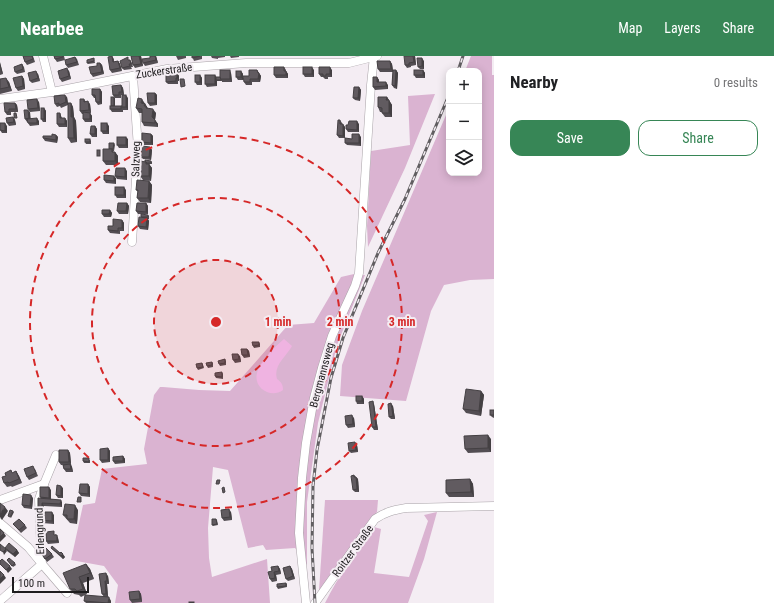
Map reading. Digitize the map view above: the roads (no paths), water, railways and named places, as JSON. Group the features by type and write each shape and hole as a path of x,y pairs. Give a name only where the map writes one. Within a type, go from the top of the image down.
{"street":[{"path":"43,56 52,92"},
{"name":"Zuckerstraße","path":"0,99 52,92 167,69 246,63 349,62 375,56"},
{"name":"Bergmannsweg","path":"306,603 299,532 301,485 306,443 322,368 332,336 355,286 358,273 371,85 375,56"},
{"name":"Salzweg","path":"132,242 138,148 133,76"},
{"name":"Erlengrund","path":"56,455 39,499 42,564 67,593"},
{"path":"0,500 44,484"},
{"name":"Roitzer Straße","path":"315,603 375,519 383,514 393,510 406,508 494,506"},
{"path":"0,523 28,547 42,564"},
{"name":"Erlengrund","path":"1,601 42,564"}],"railway":[{"path":"459,68 463,56"},
{"path":"315,603 312,548 313,486 317,450 331,378 343,338 378,253 405,199 446,102"}]}
